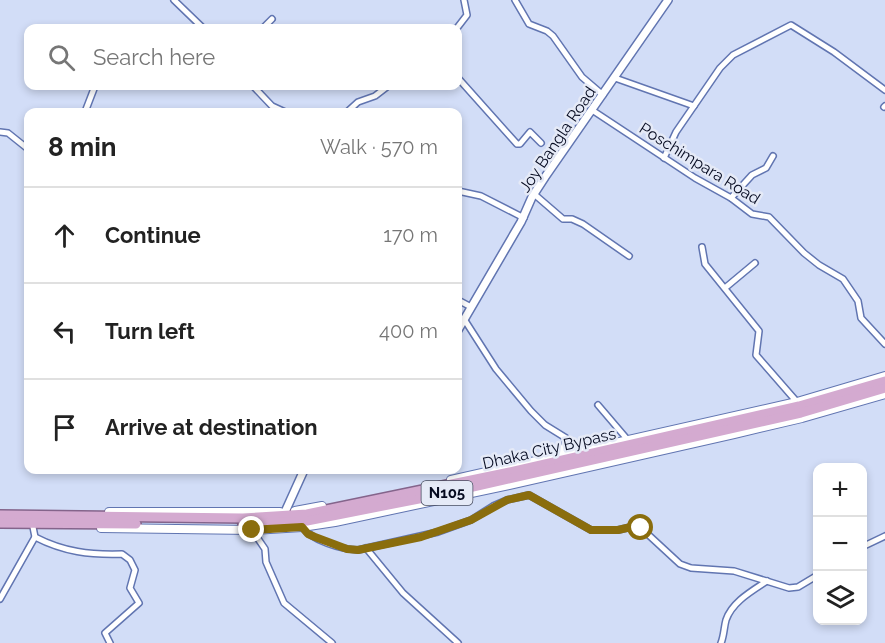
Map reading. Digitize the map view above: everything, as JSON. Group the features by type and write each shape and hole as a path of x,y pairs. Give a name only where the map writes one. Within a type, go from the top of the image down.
{"highway":[{"name":"Dhaka City Bypass","path":"0,513 243,518 307,514 483,478 799,406 885,381"},
{"name":"Dhaka City Bypass","path":"0,524 223,524 307,521 509,480 801,412 885,388"}],"main road":[{"path":"0,513 285,512 374,496 797,402 885,375"},
{"path":"0,524 33,527 252,530 302,527 508,485 802,418 885,394"}],"street":[{"path":"174,0 196,24"},
{"path":"461,24 468,13 464,0"},
{"path":"515,0 529,24 553,36 582,77 603,95"},
{"name":"Joy Bangla Road","path":"462,323 524,218 534,194 668,0"},
{"path":"267,24 272,19"},
{"path":"664,158 674,136 720,68 733,55 791,25 834,52 885,90"},
{"path":"615,78 694,105"},
{"path":"462,82 517,144 520,144 530,132 541,143"},
{"path":"86,108 93,90"},
{"path":"257,90 276,108"},
{"path":"351,108 358,102 375,96 383,90"},
{"name":"Poschimpara Road","path":"592,110 695,178 731,198 752,214 769,217 819,266 843,279 858,301 861,318 885,344"},
{"path":"0,132 8,133 24,146"},
{"path":"731,198 752,175 766,168 773,156"},
{"path":"462,192 481,196 524,218"},
{"path":"534,194 563,219 572,219 583,224 629,256"},
{"path":"702,247 705,264 759,331 756,355 797,402"},
{"path":"724,288 755,263"},
{"path":"462,302 471,307"},
{"path":"464,319 496,369 531,411 545,425 566,438 567,441 559,455"},
{"path":"598,405 627,439"},
{"path":"285,512 302,474"},
{"path":"302,527 311,536 347,549 358,550 438,532 471,520 507,500 529,495 591,530 641,528 680,564 702,570 734,571 795,588 813,579"},
{"path":"0,599 35,537 33,527"},
{"path":"252,530 265,549 268,567 284,603 332,643"},
{"path":"867,545 885,536"},
{"path":"35,537 63,548 92,555 122,554 130,560 135,570 130,588 139,603 105,633 110,643"},
{"path":"366,548 403,593 458,643"},
{"path":"721,643 727,616 749,593 767,581"}],"route":[{"path":"252,530 302,527 308,534 315,537 347,549 358,550 421,537 471,520 507,500 529,495 587,529 599,531 637,526 641,528"}]}
